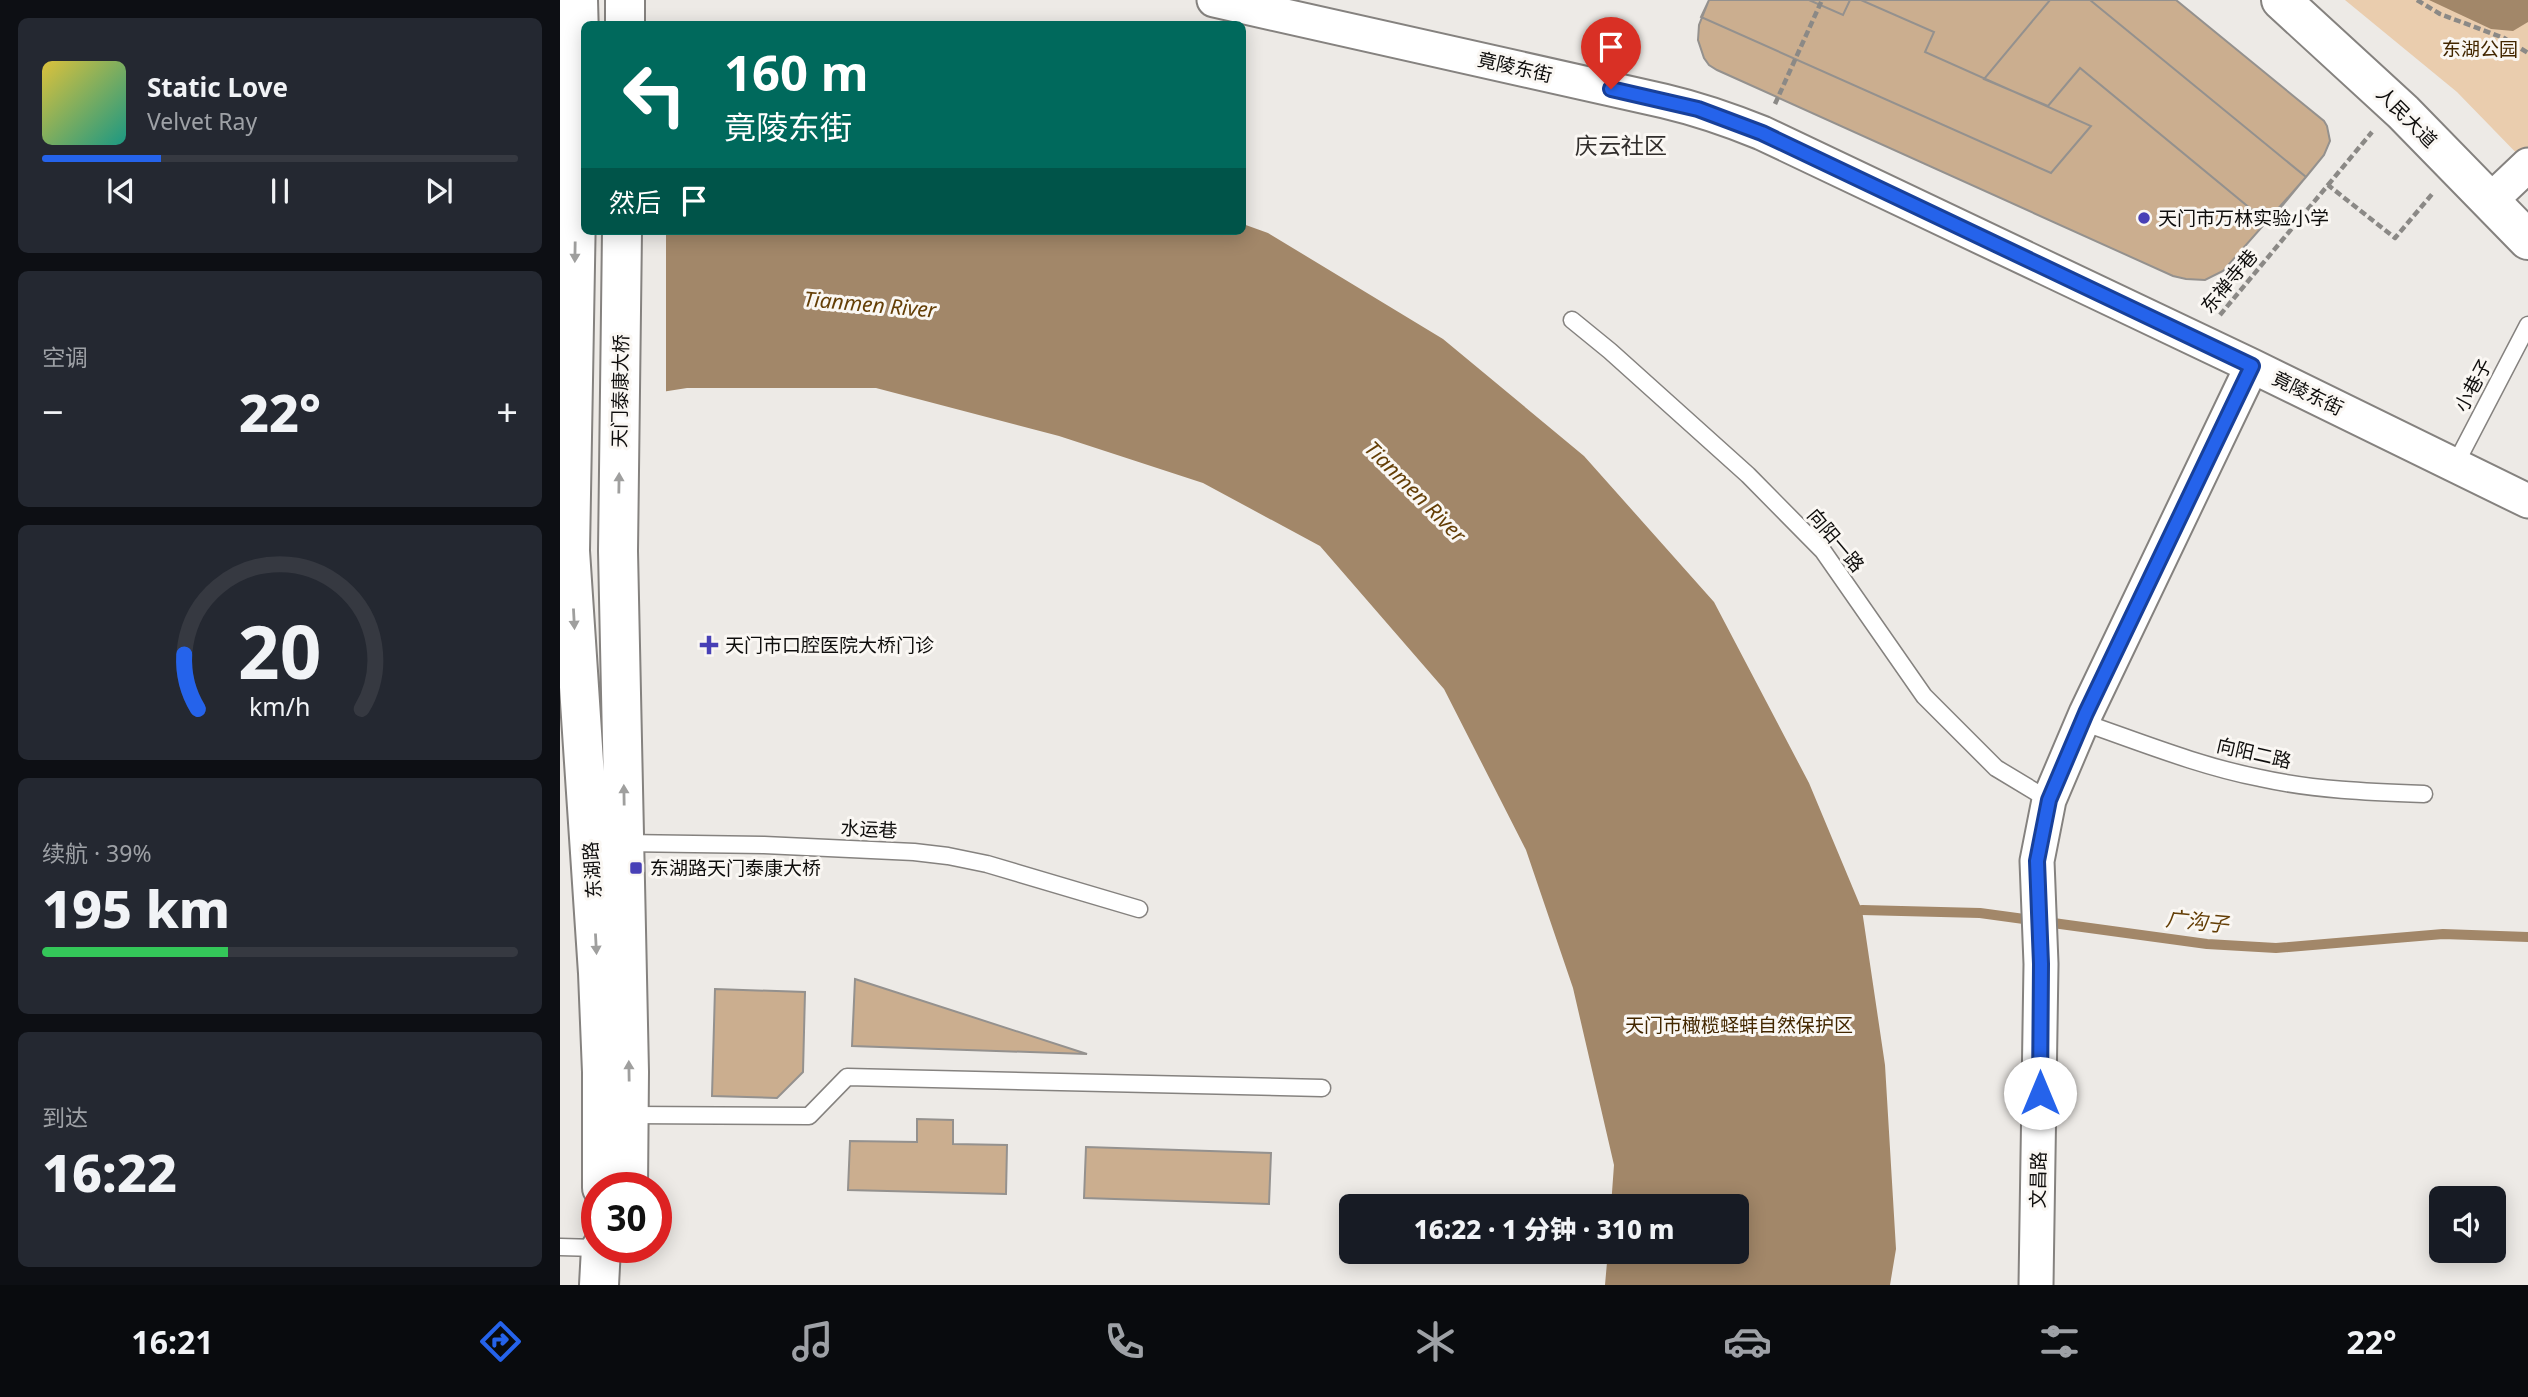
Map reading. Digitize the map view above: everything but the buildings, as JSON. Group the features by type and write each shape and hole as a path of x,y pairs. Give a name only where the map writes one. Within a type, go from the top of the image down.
{"main road":[{"path":"625,0 625,21"},
{"name":"人民大道","path":"2281,0 2395,104 2456,165 2512,191"},
{"name":"人民大道","path":"2305,0 2512,191 2528,240"},
{"name":"东湖路","path":"579,19 570,551 570,713 608,843"},
{"name":"天门泰康大桥","path":"618,551 622,235"},
{"name":"东湖路","path":"618,551 608,843 615,1115 625,1172"},
{"name":"东湖路","path":"604,1172 615,1115"},
{"path":"598,1263 599,1285"},
{"path":"625,1285 626,1263"}],"street":[{"name":"竟陵东街","path":"1214,0 1687,106 1762,133 2252,366 2528,501"},
{"name":"文昌路","path":"2036,1285 2041,964 2037,861 2049,800 2082,722 2252,366"}],"lane":[{"name":"向阳一路","path":"1572,320 1748,475 1823,551 1924,696 1996,768 2049,800"},
{"name":"小巷子","path":"2455,465 2528,325"},
{"name":"向阳二路","path":"2082,722 2196,761 2260,778 2335,790 2424,794"},
{"name":"水运巷","path":"608,843 777,846 948,856 987,864 1139,909"},
{"path":"615,1115 810,1116 847,1077 1322,1088"},
{"path":"560,1247 581,1248"}],"path":[{"path":"1762,133 1822,0"},
{"path":"2417,0 2440,14 2504,38 2528,53"},
{"name":"东禅寺巷","path":"2198,341 2395,104"},
{"path":"2328,185 2395,238 2456,165"}],"green space":[{"name":"东湖公园","path":"2345,0 2528,0 2528,165 2457,92"}],"water":[{"path":"2429,0 2528,0 2528,22 2513,31 2491,29"},
{"name":"天门市橄榄蛏蚌自然保护区","path":"1246,225 1268,233 1443,339 1584,456 1714,602 1809,783 1862,910 1885,1065 1896,1249 1890,1285 1605,1285 1607,1264 1749,1264 1749,1194 1612,1194 1614,1165 1573,988 1526,850 1444,689 1320,546 1203,483 1059,436 876,388 687,388 560,408 583,235 1246,235"}],"pier":[{"path":"583,235 666,235 666,395 560,411"}],"waterway":[{"name":"广沟子","path":"1862,910 1980,913 2207,944 2276,948 2443,934 2528,937"}],"place":[{"name":"天门市万林实验小学","path":"2144,218"},
{"name":"天门市口腔医院大桥门诊","path":"709,645"},
{"name":"东湖路天门泰康大桥","path":"636,868"}],"district":[{"name":"庆云社区","path":"1621,146"}],"route":[{"path":"1611,89 1698,109 1762,133 2252,366 2086,713 2049,800 2037,861 2041,964 2040,1093"}],"water label":[{"name":"Tianmen River","path":"870,305"},
{"name":"Tianmen River","path":"1415,492"}]}
